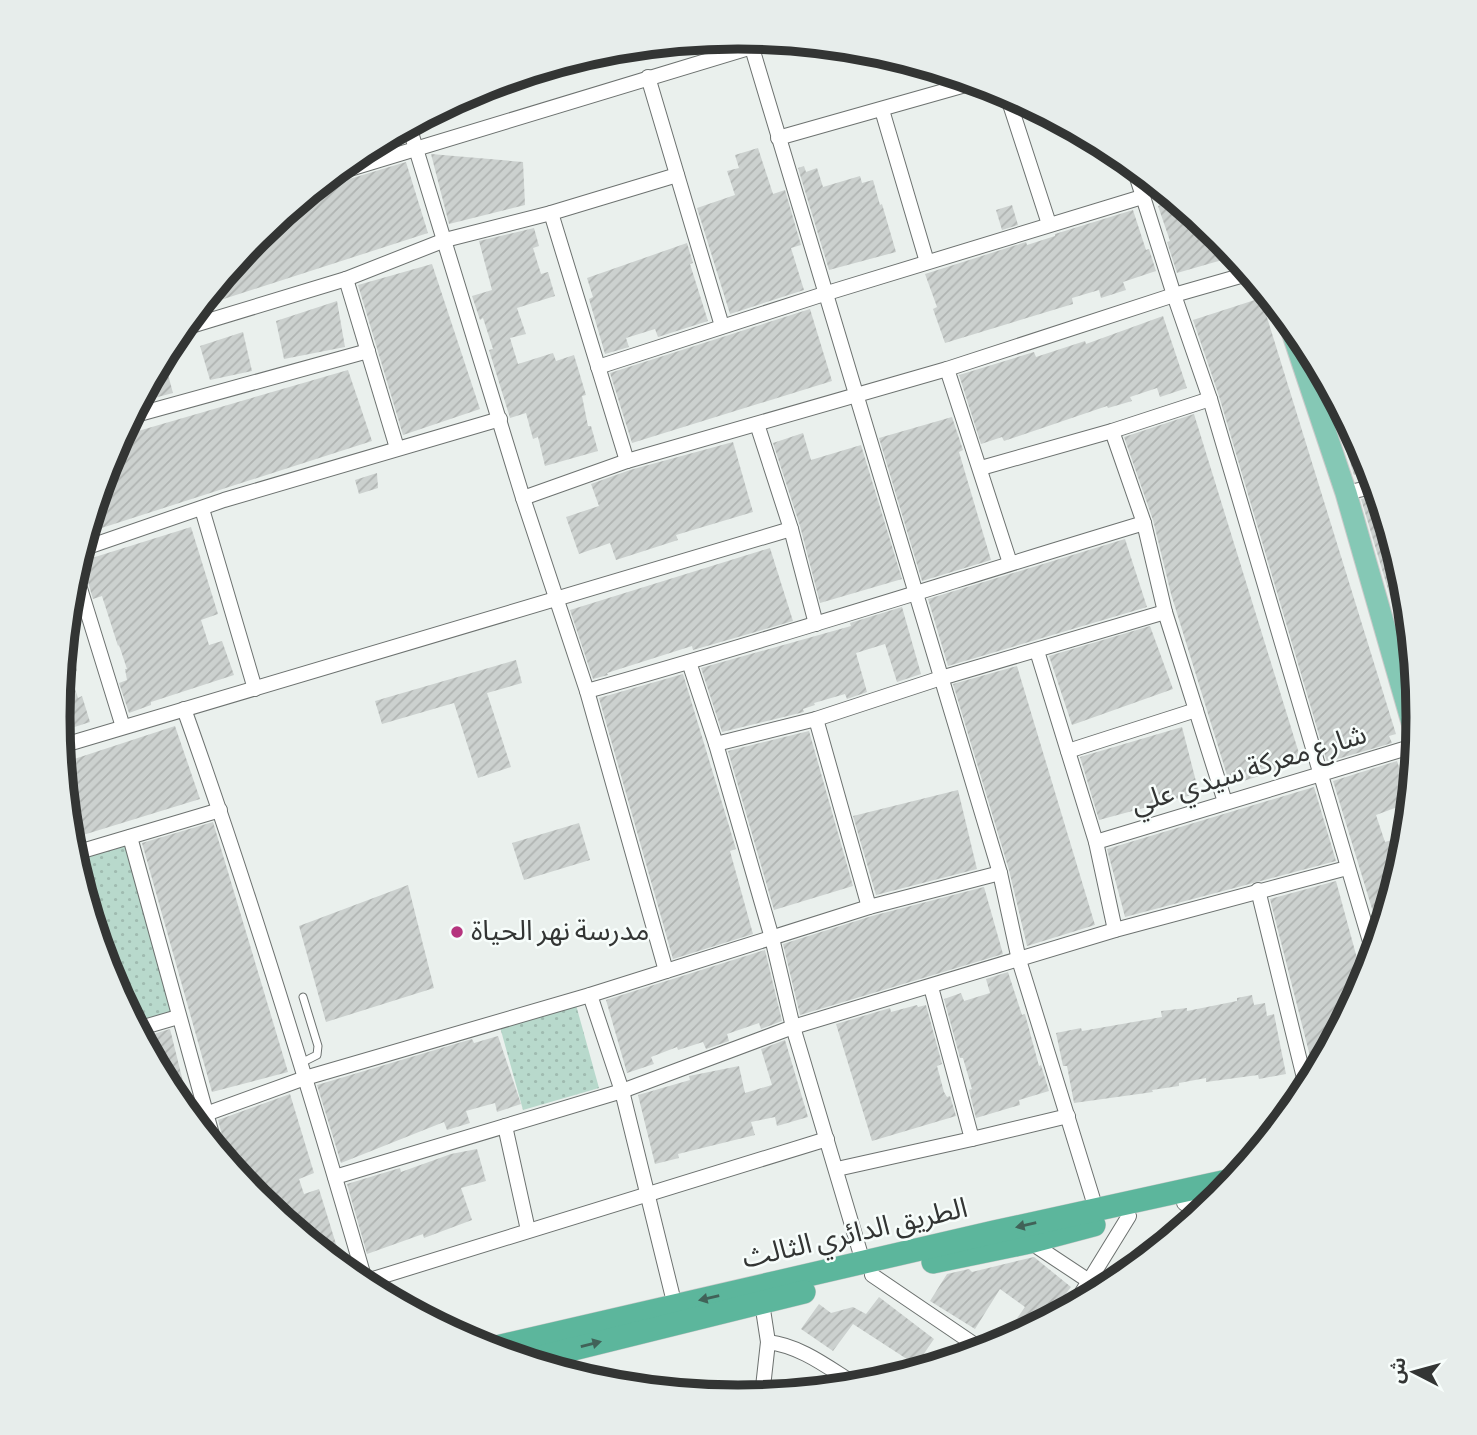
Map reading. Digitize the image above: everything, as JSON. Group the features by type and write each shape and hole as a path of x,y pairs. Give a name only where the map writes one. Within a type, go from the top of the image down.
{"highway":[{"name":"الطريق الدائري الثالث","path":"543,1357 762,1303 868,1268 1096,1209 1218,1183"},
{"name":"الطريق الدائري الثالث","path":"507,1345 675,1306 868,1268 1030,1242 1129,1216 1191,1209"}],"main road":[{"path":"1300,355 1346,493 1407,707"}],"street":[{"path":"363,165 729,49"},
{"path":"752,49 1000,873 1019,960 1096,1209"},
{"path":"648,77 722,326"},
{"path":"778,138 960,87"},
{"path":"1011,108 1049,224"},
{"path":"882,110 927,262"},
{"path":"412,135 523,498 587,691 666,971"},
{"path":"198,325 346,279 445,240 551,213 677,175"},
{"path":"1138,182 1210,399 1369,939"},
{"path":"598,367 824,294 1142,197"},
{"path":"551,213 628,461"},
{"path":"523,498 628,461 947,369 1174,295 1241,277"},
{"path":"346,279 397,448"},
{"path":"145,412 368,351"},
{"path":"947,369 1010,563"},
{"path":"981,468 1112,431 1210,399"},
{"path":"93,545 224,500 500,419"},
{"path":"757,424 791,529 816,624"},
{"path":"1112,431 1143,523 1165,612 1225,802"},
{"path":"1346,493 1366,488"},
{"path":"202,509 255,690"},
{"path":"587,691 915,595 1143,523"},
{"path":"71,743 791,529"},
{"path":"82,594 123,727"},
{"path":"716,744 816,719 941,678 1165,612"},
{"path":"1037,651 1096,842 1115,930"},
{"path":"690,662 772,938 793,1027 868,1268 973,1343"},
{"path":"184,709 220,810 305,1078 360,1268"},
{"path":"1068,751 1196,710"},
{"path":"816,719 869,907"},
{"name":"شارع معركة سيدي علي","path":"1096,842 1406,746"},
{"path":"84,850 220,810"},
{"path":"130,836 178,1017 197,1109"},
{"path":"335,1177 622,1091 793,1027 1115,930 1347,868"},
{"path":"202,1116 305,1078 590,995 869,907 1000,873"},
{"path":"1258,890 1303,1074"},
{"path":"931,987 972,1139"},
{"path":"590,995 622,1091 675,1306"},
{"path":"146,1026 178,1017"},
{"path":"836,1169 1068,1115"},
{"path":"505,1126 528,1230"},
{"path":"378,1280 528,1230 827,1139"},
{"path":"1085,1288 1129,1216"},
{"path":"1030,1242 1094,1283"},
{"path":"762,1303 768,1342 763,1385"},
{"path":"768,1342 783,1344 806,1354 843,1377"}],"lane":[{"path":"300,1063 317,1055 318,1046 303,997"}],"green space":[{"path":"130,837 178,1017 146,1026 105,932 84,851"},
{"path":"576,1005 599,1088 523,1110 500,1027"}],"building":[{"path":"758,148 773,194 785,190 801,245 791,248 804,290 730,314 697,208 735,195 727,171 739,168 735,155"},
{"path":"431,154 523,162 525,205 449,224"},
{"path":"406,162 428,233 216,302 266,245 339,182"},
{"path":"804,166 806,172 817,168 823,187 860,176 862,183 873,180 896,252 829,270 798,168"},
{"path":"1165,204 1224,259 1177,273 1158,206"},
{"path":"1012,205 1018,225 1002,230 996,210"},
{"path":"1133,210 1156,271 1123,282 1126,290 1101,298 1099,290 1072,298 1073,304 945,343 933,309 937,307 925,274 1026,242 1027,245"},
{"path":"534,228 539,246 533,248 541,274 548,272 555,296 517,308 526,334 510,338 518,364 553,353 556,361 574,355 586,395 582,396 588,426 591,426 598,451 545,466 538,437 533,439 526,413 510,418 489,350 493,349 483,318 480,320 472,296 492,290 479,241"},
{"path":"687,243 693,263 690,264 708,321 658,337 655,329 626,338 629,347 605,354 589,299 593,297 587,278"},
{"path":"432,264 480,409 403,435 358,285"},
{"path":"1259,299 1263,303 1396,734 1389,736 1392,743 1327,762 1219,396 1193,320"},
{"path":"337,301 345,347 284,359 276,321"},
{"path":"810,309 832,381 632,443 610,373"},
{"path":"1163,316 1187,388 1160,397 1157,388 1130,397 1132,401 1108,408 1107,406 1004,441 1002,437 981,444 959,375 1034,352 1036,357 1085,341 1086,344"},
{"path":"243,332 252,371 210,380 200,346"},
{"path":"348,370 372,441 97,529 105,503 134,432"},
{"path":"167,371 173,393 152,399"},
{"path":"1194,414 1302,763 1230,785 1171,594 1153,520 1124,437"},
{"path":"952,417 963,450 959,452 991,560 922,581 879,438"},
{"path":"1337,420 1360,473 1354,475"},
{"path":"803,433 811,460 861,445 902,579 820,603 800,526 773,443"},
{"path":"733,442 753,512 676,535 678,540 616,560 610,543 579,554 566,517 599,506 591,484 630,470"},
{"path":"377,473 378,488 359,494 355,480"},
{"path":"1370,497 1372,503 1394,587 1401,634 1361,499"},
{"path":"191,527 218,614 201,620 209,645 222,641 234,675 151,702 151,705 129,713 119,683 127,680 127,669 102,596 93,599 86,575 90,559"},
{"path":"1125,539 1147,607 948,666 928,599"},
{"path":"770,548 793,621 693,650 692,646 593,679 570,610"},
{"path":"902,607 921,674 897,682 885,644 856,653 867,692 847,699 845,694 814,703 815,705 803,709 804,712 722,732 701,668 851,626 850,623"},
{"path":"1150,626 1173,689 1072,725 1049,656"},
{"path":"73,657 77,671 71,673"},
{"path":"516,660 522,683 487,693 511,767 478,778 454,703 382,724 375,701"},
{"path":"1017,666 1095,925 1027,946 1009,870 953,684"},
{"path":"683,674 736,849 730,851 753,934 673,959 599,698"},
{"path":"71,676 78,698 82,696 90,722 70,728"},
{"path":"175,726 200,799 81,836 71,760"},
{"path":"1182,727 1199,793 1099,820 1080,757"},
{"path":"809,731 853,886 774,910 728,751"},
{"path":"1397,761 1404,781 1401,806 1376,815 1385,842 1395,839 1375,920 1333,781"},
{"path":"1314,787 1336,861 1125,917 1107,849"},
{"path":"958,790 977,869 876,895 853,816"},
{"path":"213,822 288,1072 212,1092 142,843"},
{"path":"579,823 590,860 524,880 512,843"},
{"path":"1336,881 1359,965 1338,1013 1311,1061 1270,899"},
{"path":"408,885 434,988 326,1022 299,926"},
{"path":"984,887 1003,954 800,1015 783,944 872,916"},
{"path":"765,950 782,1021 761,1029 759,1023 727,1034 729,1041 706,1049 703,1042 678,1050 677,1047 651,1057 654,1064 627,1073 606,1000"},
{"path":"1008,972 1022,1015 1025,1014 1039,1066 1041,1065 1049,1091 1019,1100 1020,1105 976,1118 969,1090 972,1089 963,1058 960,1058 944,999 961,993 964,1001 990,993 986,979"},
{"path":"1252,995 1254,1005 1265,1003 1267,1016 1274,1014 1286,1074 1259,1079 1258,1075 1206,1082 1206,1078 1152,1090 1153,1092 1074,1103 1067,1066 1063,1066 1056,1033 1162,1017 1161,1011 1187,1008 1187,1011 1237,1001 1237,998"},
{"path":"926,1005 942,1064 937,1066 944,1092 947,1097 950,1096 956,1116 872,1141 836,1024 890,1008 891,1012"},
{"path":"170,1029 186,1093 160,1052 151,1035"},
{"path":"498,1036 521,1104 497,1112 495,1103 466,1111 470,1123 447,1130 444,1122 341,1163 317,1085 472,1039 474,1043"},
{"path":"785,1040 808,1117 777,1126 775,1117 751,1122 755,1135 678,1154 679,1158 655,1164 638,1095 690,1080 689,1076 739,1066 745,1093 772,1085 761,1049"},
{"path":"290,1094 314,1173 299,1179 304,1194 319,1189 339,1253 298,1220 236,1158 224,1144 218,1120"},
{"path":"477,1149 486,1181 461,1188 472,1220 424,1238 423,1234 367,1254 347,1184 400,1168 401,1172 451,1154"},
{"path":"1034,1257 1071,1287 1058,1304 1010,1328 1025,1307 1000,1289 975,1329 930,1301 947,1274 969,1269 972,1272"},
{"path":"879,1297 934,1339 919,1361 913,1363 853,1324 833,1351 801,1329 819,1304 831,1313 853,1307 866,1314"}],"place":[{"name":"مدرسة نهر الحياة","path":"457,932"}]}
